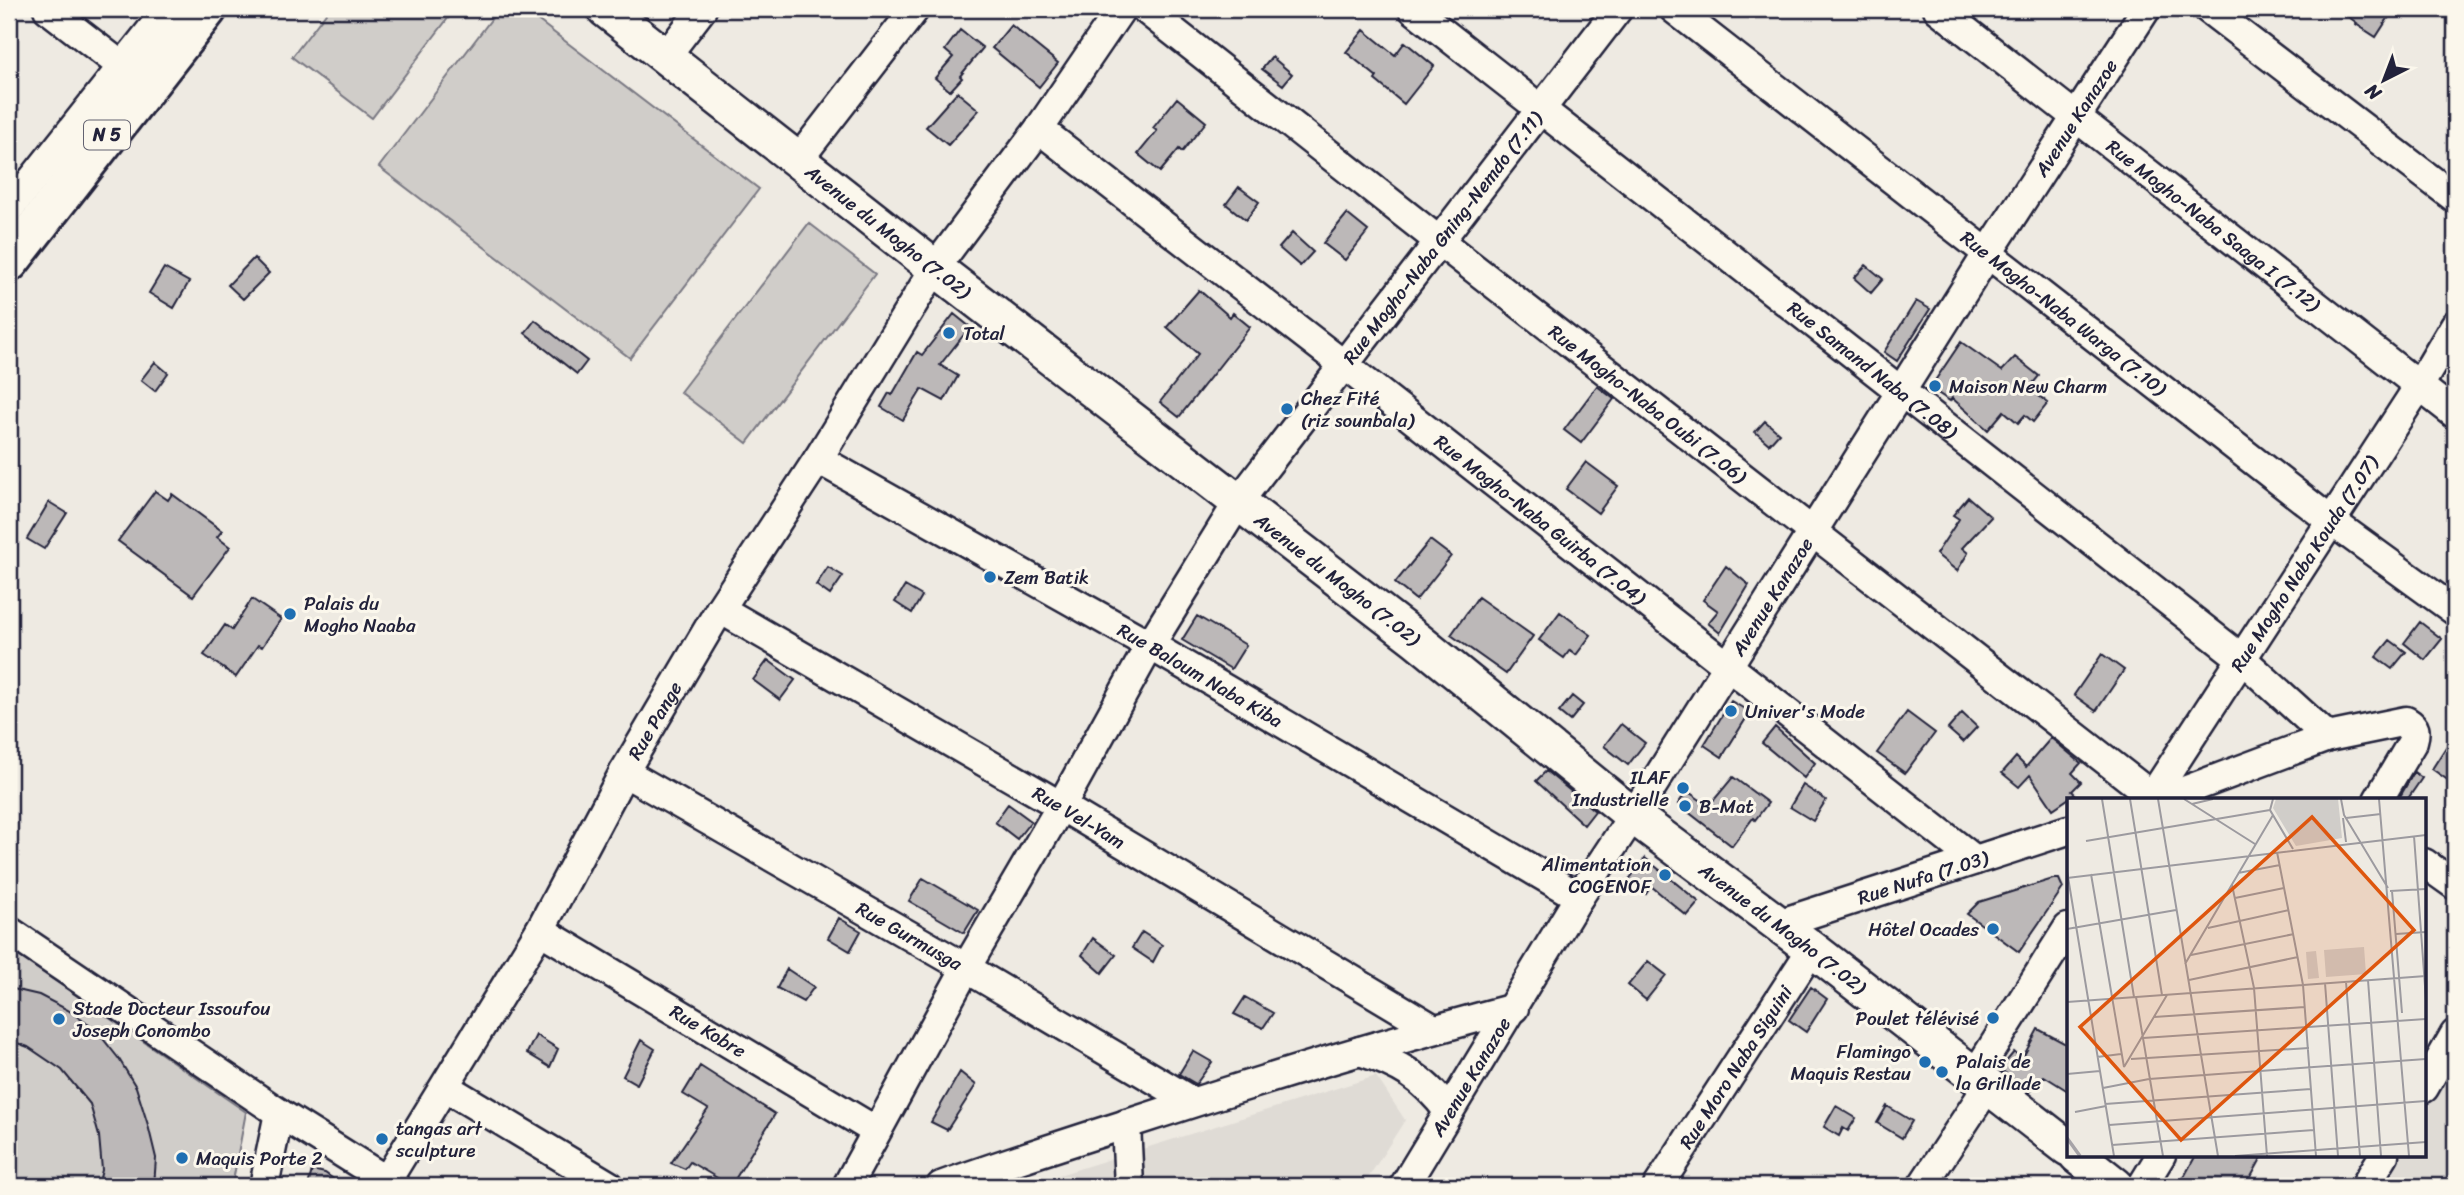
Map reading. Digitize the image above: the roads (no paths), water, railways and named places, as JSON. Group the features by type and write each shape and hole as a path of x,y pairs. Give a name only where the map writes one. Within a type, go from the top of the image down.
{"highway":[{"name":"N 5","path":"9,262 134,76 207,9"}],"main road":[{"name":"Avenue du Mogho (7.02)","path":"606,9 935,268 1417,640 1632,815 1811,949 2067,1147"},
{"path":"2078,1156 2116,1186"}],"street":[{"path":"48,9 134,76"},
{"path":"9,209 134,76 168,9"},
{"path":"666,56 702,9"},
{"path":"799,160 915,9"},
{"name":"Rue Pange","path":"391,1183 445,1087 540,930 624,772 720,609 818,459 935,268 1039,130 1121,9"},
{"name":"Rue Mogho-Naba Oubi (7.06)","path":"1145,9 2154,798"},
{"name":"Rue Samand Naba (7.08)","path":"1413,9 2241,658 2328,737"},
{"name":"Rue Mogho-Naba Gning-Nemdo (7.11)","path":"847,1186 966,968 1150,645 1238,501 1618,9"},
{"name":"Rue Mogho-Naba Warga (7.10)","path":"1674,9 2331,522 2455,611"},
{"name":"Rue Mogho-Naba Saaga I (7.12)","path":"1938,9 2455,414"},
{"name":"Avenue Kanazoe","path":"1404,1186 1579,897 2146,9"},
{"path":"2208,9 2455,198"},
{"name":"Rue Mogho-Naba Guirba (7.04)","path":"1039,130 1344,365 1975,860"},
{"name":"Rue Mogho Naba Kouda (7.07)","path":"2154,798 2241,658 2419,386 2455,325"},
{"name":"Rue Baloum Naba Kiba","path":"818,459 1150,645 1579,897"},
{"name":"Rue Vel-Yam","path":"720,609 1060,806 1434,1029"},
{"path":"2154,798 2328,737 2406,720 2414,725 2416,731 2413,741 2379,798"},
{"name":"Rue Gurmusga","path":"624,772 1193,1102"},
{"name":"Rue Nufa (7.03)","path":"1778,924 2067,830"},
{"path":"2426,864 2455,885"},
{"path":"9,930 279,1113 391,1183"},
{"name":"Rue Kobre","path":"540,930 876,1131"},
{"path":"1922,1186 2067,930"},
{"name":"Rue Moro Naba Siguini","path":"1658,1186 1811,949"},
{"path":"940,1186 1193,1102 1514,1007"},
{"path":"2426,1085 2455,1034"},
{"path":"1360,1051 1392,1061 1419,1078 1433,1089 1448,1111"},
{"path":"445,1087 610,1186"},
{"path":"264,1186 279,1113"},
{"path":"1126,1124 1129,1186"},
{"path":"2142,1186 2160,1156"},
{"path":"2365,1186 2383,1156"}],"place":[{"name":"Total","path":"949,333"},
{"name":"Maison New Charm","path":"1935,386"},
{"name":"Chez Fité (riz sounbala)","path":"1287,409"},
{"name":"Zem Batik","path":"990,577"},
{"name":"Palais du Mogho Naaba","path":"290,614"},
{"name":"Univer's Mode","path":"1731,711"},
{"name":"ILAF Industrielle","path":"1683,788"},
{"name":"B-Mat","path":"1685,806"},
{"name":"Alimentation COGENOF","path":"1665,875"},
{"name":"Hôtel Ocades","path":"1993,929"},
{"name":"Poulet télévisé","path":"1993,1018"},
{"name":"Stade Docteur Issoufou Joseph Conombo","path":"59,1019"},
{"name":"Flamingo Maquis Restau","path":"1925,1062"},
{"name":"Palais de la Grillade","path":"1942,1072"},
{"name":"tangas art sculpture","path":"382,1139"},
{"name":"Maquis Porte 2","path":"182,1158"}]}
